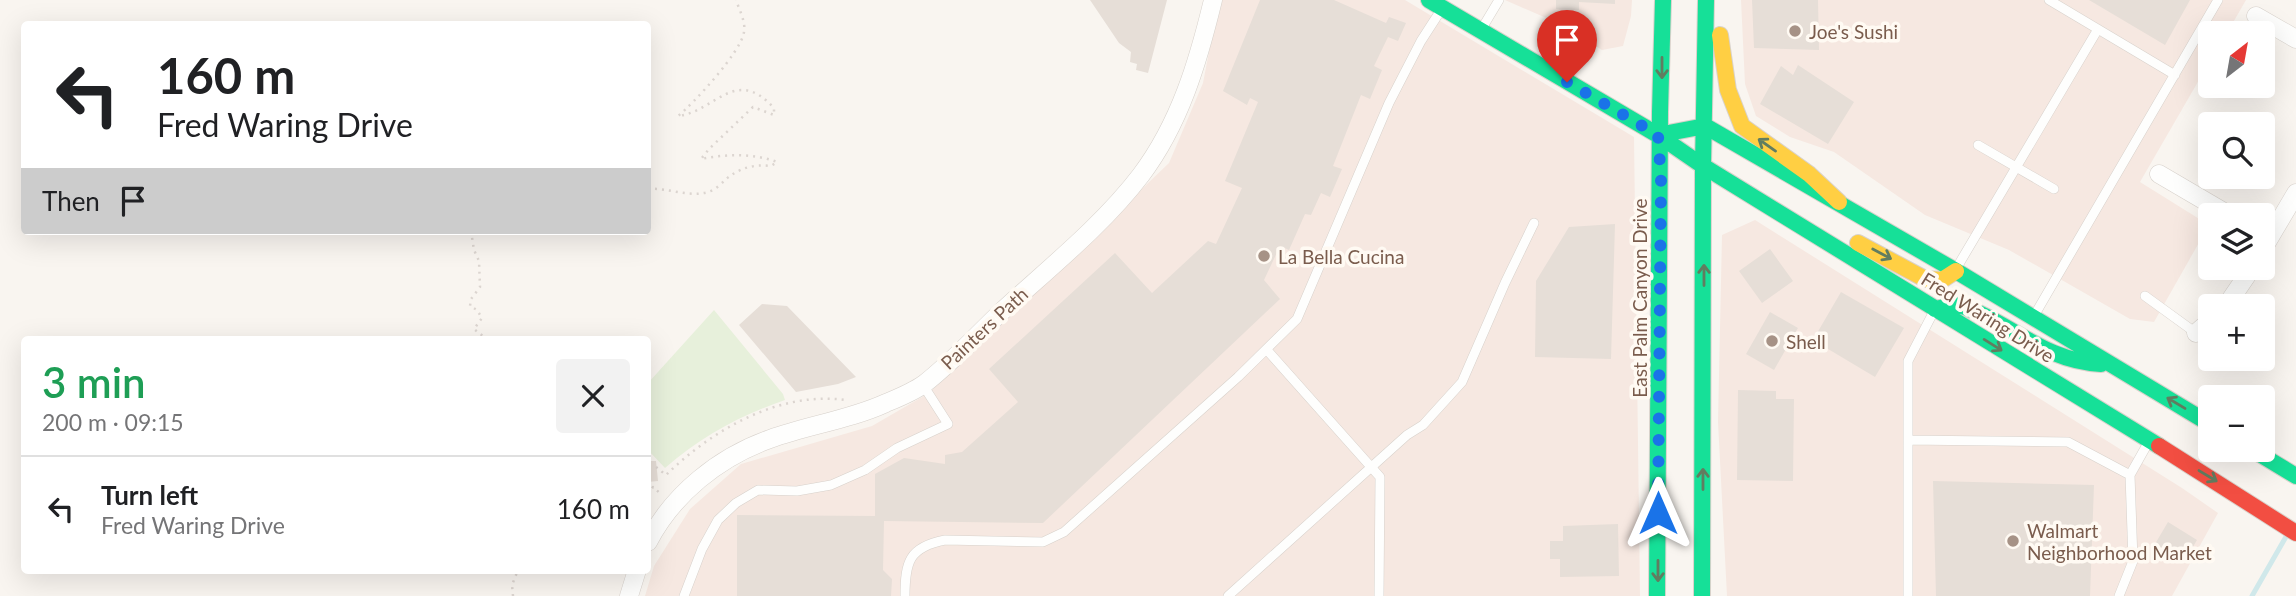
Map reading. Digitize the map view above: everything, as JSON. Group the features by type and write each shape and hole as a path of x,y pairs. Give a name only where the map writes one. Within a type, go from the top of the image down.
{"main road":[{"name":"East Palm Canyon Drive","path":"1657,596 1661,192 1658,135 1663,68 1663,0"},
{"path":"1702,596 1703,166 1708,0"},
{"path":"1708,0 1722,41 1728,90 1742,126 1809,174 1839,202"},
{"name":"Fred Waring Drive","path":"1435,4 1658,135 1703,166 2237,494 2296,533"},
{"name":"Fred Waring Drive","path":"1704,126 1839,202 2198,417"},
{"path":"1658,135 1704,126"},
{"path":"1817,235 1862,244 1925,279 1937,282 1956,271"},
{"path":"1935,309 1958,304 2031,344 2061,356 2086,364 2112,364"},
{"path":"2273,462 2296,477"}],"street":[{"name":"Painters Path","path":"651,536 674,504 705,475 732,456 769,439 849,418 923,385 1093,227 1141,174 1168,133 1188,88 1213,0"},
{"path":"2256,16 2296,39"},
{"path":"2159,174 2209,203"},
{"path":"2275,226 2296,193"},
{"path":"629,596 636,574"}],"lane":[{"path":"1480,31 1499,0"},
{"path":"2049,0 2175,75"},
{"path":"2034,317 2218,0"},
{"path":"905,596 908,560 931,543 945,540 1043,542 1064,533 1267,350 1297,318 1389,103 1421,41 1435,4"},
{"path":"1956,271 2098,29"},
{"path":"1978,145 2054,189"},
{"path":"1228,596 1407,435 1423,425 1462,382 1534,223"},
{"path":"2145,296 2196,334"},
{"path":"1908,596 1908,361 1935,309"},
{"path":"1267,350 1380,477 1379,596"},
{"path":"684,596 702,549 718,520 736,503 758,490 797,491 831,485 865,470 897,448 948,424 923,385"},
{"path":"1908,440 2067,442 2130,475"},
{"path":"2119,596 2133,561 2130,475 2150,441"}],"path":[{"path":"651,189 693,194 713,190 736,170 758,164 771,166 777,162 765,157 722,155 701,159 753,107 774,115 774,108 763,97 750,91 722,95 687,115 677,117 691,106 738,49 745,30 736,0"},
{"path":"472,235 479,261 480,287 471,299 470,306 477,310 482,318 474,329 483,336"},
{"path":"656,467 666,475 683,458 729,426 791,402 829,397"},
{"path":"651,490 653,487 662,495"},
{"path":"513,596 512,585 516,574"}],"shaded area":[{"path":"1219,0 1405,0 1634,137 1640,596 645,596 654,566 690,509 741,464 872,426 929,393 1169,163 1203,83"},
{"path":"1505,0 1632,0 1631,16 1623,46 1602,50 1560,24"},
{"path":"1741,0 2246,0 2234,21 2198,21 2198,82 2140,182 2198,218 2198,244 2154,322 2130,319 2009,250 1925,215 1834,152 1790,137 1756,116 1745,84"},
{"path":"1755,220 2218,513 2172,596 1727,596 1718,422 1722,235"}],"green space":[{"path":"714,310 783,394 785,400 722,428 665,468 651,453 651,380"}],"building":[{"path":"1090,0 1167,0 1148,73 1136,70 1137,64 1130,62 1131,52 1119,43"},
{"path":"1260,0 1334,0 1386,23 1389,17 1406,23 1398,41 1388,37 1374,66 1382,70 1370,99 1361,95 1333,166 1342,169 1330,197 1321,193 1311,215 1305,214 1289,250 1280,246 1264,280 1280,299 1043,523 884,521 883,570 892,579 891,596 737,596 737,515 875,516 875,474 904,458 945,464 945,455 962,452 1018,402 989,369 1115,253 1152,293 1208,241 1216,244 1242,188 1225,181 1258,102 1250,98 1247,105 1223,91"},
{"path":"1556,0 1615,0 1615,4 1579,2 1579,10 1556,9"},
{"path":"1752,0 1818,0 1819,50 1754,48"},
{"path":"2089,0 2190,0 2165,45"},
{"path":"1798,65 1854,102 1828,144 1760,104 1781,66 1793,75"},
{"path":"1615,224 1611,359 1535,357 1536,281 1569,227"},
{"path":"1770,249 1793,281 1762,303 1739,271"},
{"path":"1841,292 1904,328 1875,377 1813,340"},
{"path":"762,304 787,306 856,377 838,384 796,392 739,325"},
{"name":"Shell","path":"1770,312 1798,328 1774,370 1746,354"},
{"path":"1738,390 1776,391 1776,399 1794,399 1793,481 1737,480"},
{"path":"651,461 656,461 658,481 651,482"},
{"name":"Walmart Neighborhood Market","path":"1933,481 2094,485 2090,596 1936,596"},
{"path":"2168,522 2197,540 2184,562 2155,544"},
{"path":"1618,524 1619,576 1560,577 1560,559 1550,559 1550,541 1563,541 1563,526"}],"waterway":[{"path":"2252,596 2287,535"}],"traffic: fast":[{"path":"1429,0 1658,135 1703,166 2159,446"},
{"path":"1657,596 1663,0"},
{"path":"1702,596 1706,0"},
{"path":"1658,135 1705,126 1956,271 2198,417"},
{"path":"1935,309 1954,305 1965,307 2046,350 2101,364"},
{"path":"2273,462 2296,476"}],"traffic: slow":[{"path":"1720,35 1728,90 1742,126 1809,174 1839,202"},
{"path":"1858,243 1925,279 1942,280 1956,271"}],"traffic: jam":[{"path":"2159,446 2296,533"}],"place":[{"name":"Joe's Sushi","path":"1795,31"},
{"name":"La Bella Cucina","path":"1264,256"},
{"name":"Shell","path":"1772,341"},
{"name":"Walmart Neighborhood Market","path":"2013,541"}],"route":[{"path":"1567,82 1658,135 1661,178 1658,513"}]}
